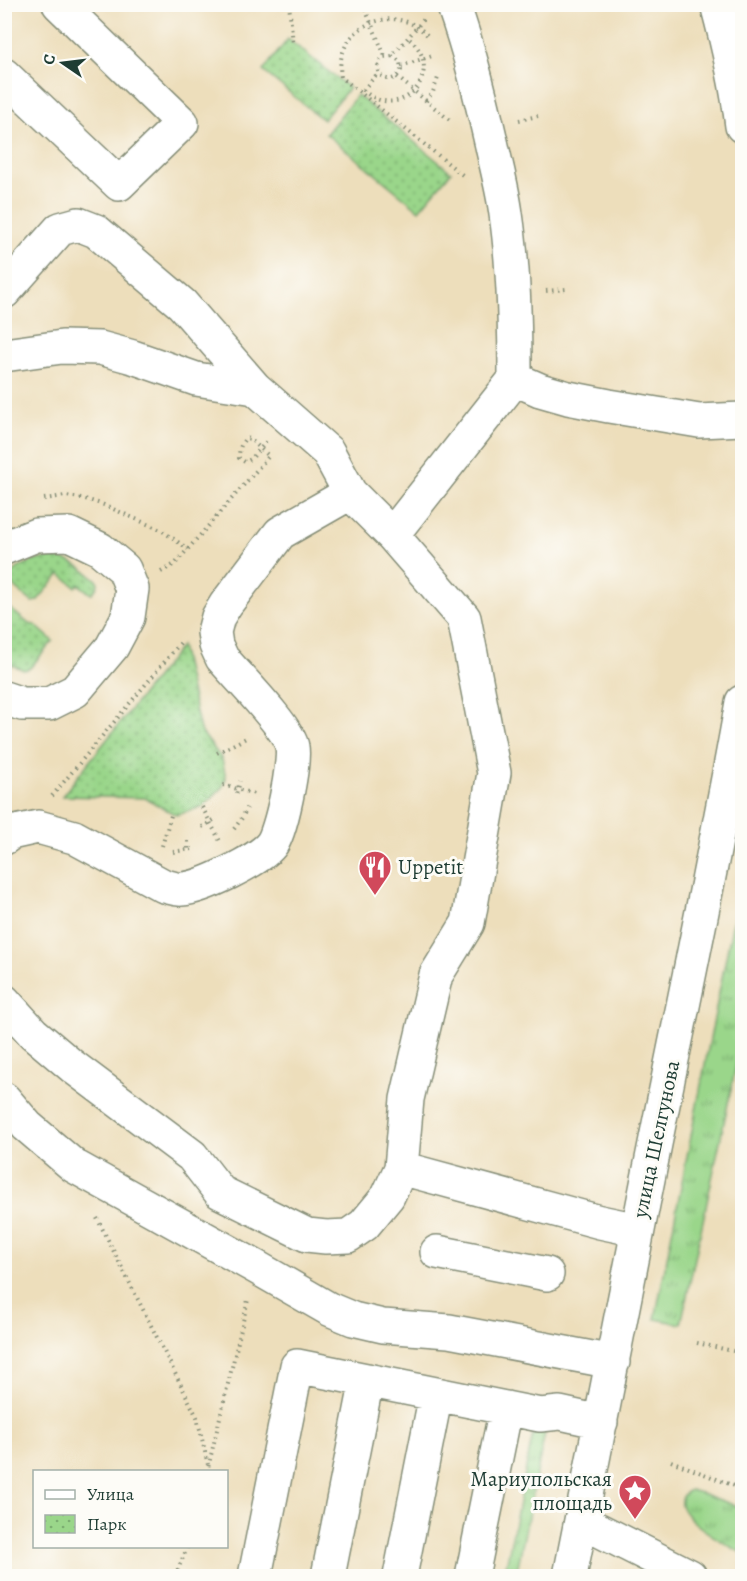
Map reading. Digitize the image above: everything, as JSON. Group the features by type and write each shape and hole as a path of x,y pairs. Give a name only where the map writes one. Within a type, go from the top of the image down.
{"street":[{"path":"4,75 119,184 182,123 59,4"},
{"path":"717,4 728,48 742,126"},
{"path":"392,535 514,379 512,265 506,213 481,96 466,43 441,8"},
{"path":"4,292 60,228 78,224 96,231 182,304 255,388 328,452 350,493 392,535 464,618 494,773 468,923 436,975 407,1099 401,1168 387,1196 364,1226 348,1236 307,1235 220,1192 192,1156 72,1066 33,1033 4,1001"},
{"path":"4,355 62,347 100,348 196,379 255,388"},
{"path":"514,379 540,390 589,402 699,421 742,419"},
{"path":"4,838 11,833 38,827 74,837 164,886 181,890 198,886 249,862 272,844 280,826 292,765 292,746 283,728 222,658 216,645 214,632 218,617 226,604 280,532 350,493"},
{"path":"4,548 36,535 69,534 100,549 124,569 132,588 128,617 112,647 75,692 49,704 22,704 4,698"},
{"name":"улица Шелгунова","path":"570,1576 638,1230 734,802 742,702"},
{"path":"4,1099 27,1126 74,1166 329,1309 353,1319 383,1326 449,1330 613,1362"},
{"path":"401,1168 600,1222 638,1230"},
{"path":"437,1252 547,1274"},
{"path":"255,1576 297,1366 540,1415 560,1413 601,1422"},
{"path":"328,1576 367,1380"},
{"path":"400,1576 436,1394"},
{"path":"472,1576 506,1408"},
{"path":"581,1521 690,1576"}],"path":[{"path":"289,4 293,43"},
{"path":"363,4 386,56"},
{"path":"392,56 417,26 441,8"},
{"path":"433,42 417,26 402,19 389,18 364,24 346,43 341,55 341,77 476,186 500,184"},
{"path":"362,92 381,101 390,102 399,101 414,92 423,76 423,59 414,42 408,38"},
{"path":"435,48 439,60"},
{"path":"386,56 392,56 398,59 401,70 397,77 387,79 381,76 377,68 379,62 386,56"},
{"path":"426,101 436,86 440,67"},
{"path":"362,92 379,72"},
{"path":"397,77 465,132 488,130"},
{"path":"132,588 175,564 268,456 246,438 239,451 239,458 245,462 251,459"},
{"path":"38,827 50,798 182,641 214,632"},
{"path":"235,744 238,752"},
{"path":"237,793 240,781"},
{"path":"222,845 242,818 254,794"},
{"path":"202,827 217,818"},
{"path":"167,830 175,832"},
{"path":"95,1214 197,1416 208,1465"},
{"path":"207,1470 256,1267"},
{"path":"697,1343 742,1353"},
{"path":"671,1461 742,1489"},
{"path":"175,1576 187,1548"}],"green space":[{"path":"288,39 349,88 323,120 263,71"},
{"path":"357,95 451,172 419,210 326,134"},
{"path":"54,558 72,562 97,580 98,584 91,594 78,584 76,587 60,574 37,601 32,602 5,579 15,570 27,564 40,559"},
{"path":"5,604 53,641 30,668 24,670 5,662"},
{"path":"181,646 200,730 222,759 226,778 222,788 202,807 176,815 145,798 62,796"},
{"path":"742,876 742,1038 681,1324 655,1319"},
{"path":"536,1419 547,1423 516,1576 504,1576"},
{"path":"690,1490 742,1508 742,1553 711,1535 688,1516 682,1506 682,1498"}],"place":[{"name":"Uppetit","path":"375,896"},
{"name":"Мариупольская площадь","path":"635,1520"}]}
